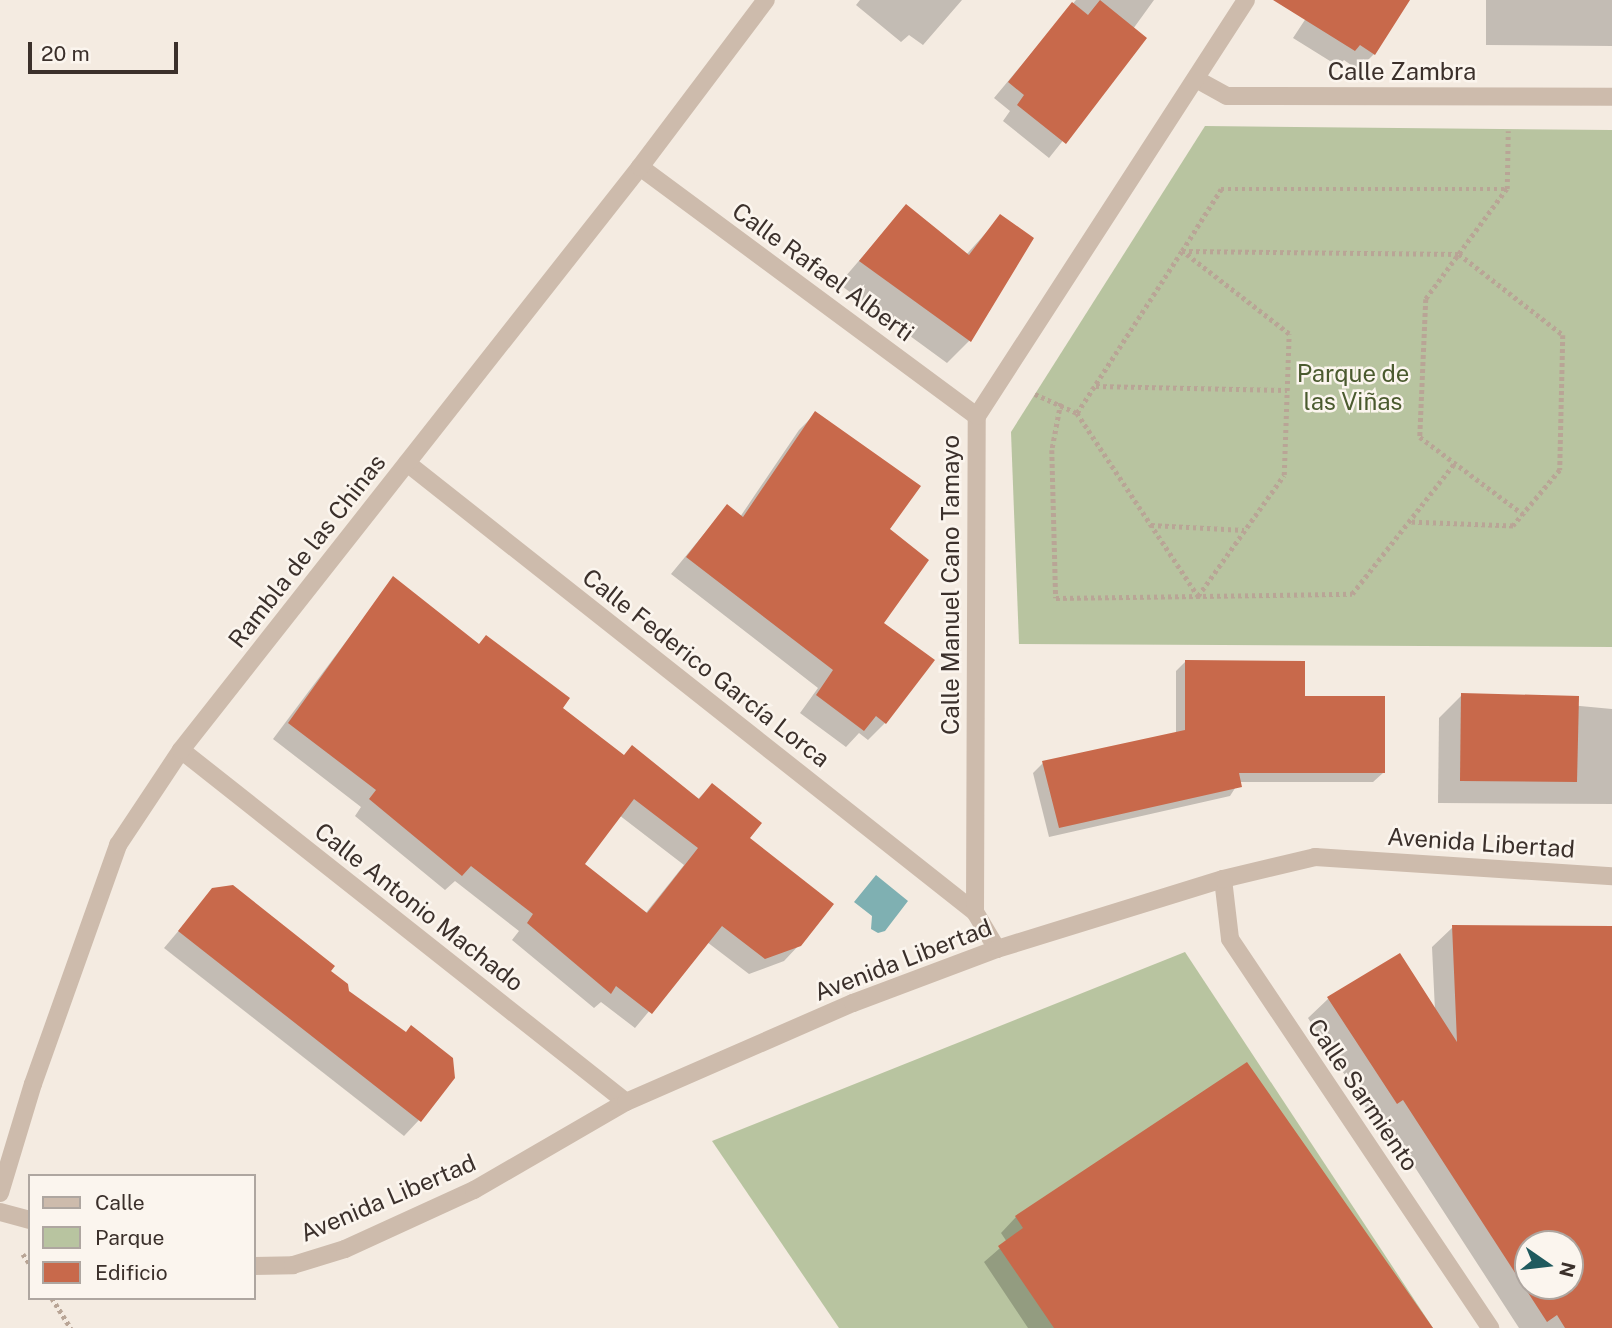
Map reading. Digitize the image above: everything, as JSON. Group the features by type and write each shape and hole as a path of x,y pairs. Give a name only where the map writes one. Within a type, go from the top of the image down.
{"street":[{"name":"Rambla de las Chinas","path":"0,1194 33,1084 118,845 181,750 640,167 766,0"},
{"name":"Calle Manuel Cano Tamayo","path":"975,912 977,416 1246,0"},
{"name":"Calle Zambra","path":"1196,79 1227,96 1612,97"},
{"name":"Calle Rafael Alberti","path":"640,167 977,416"},
{"name":"Calle Federico García Lorca","path":"407,463 975,912"},
{"name":"Calle Antonio Machado","path":"181,750 626,1102"},
{"name":"Avenida Libertad","path":"256,1266 293,1265 345,1249 474,1190 626,1102 853,1003 997,949 1223,879 1315,857 1612,876"},
{"name":"Calle Sarmiento","path":"1223,879 1230,939 1490,1328"},
{"path":"975,912 997,949"},
{"path":"0,1212 28,1219"}],"path":[{"path":"1508,129 1507,189 1426,299 1419,437 1523,514"},
{"path":"1077,413 1221,189 1507,189"},
{"path":"1182,251 1459,254 1563,335 1560,470 1513,526 1409,522"},
{"path":"1182,251 1289,334 1284,475 1198,596"},
{"path":"1095,386 1287,390"},
{"path":"1035,394 1061,403 1077,413 1198,596"},
{"path":"1061,403 1052,450 1056,598 1352,594 1454,464"},
{"path":"1151,525 1245,530"},
{"path":"53,1300 71,1328"}],"green space":[{"name":"Parque de las Viñas","path":"1205,126 1612,130 1612,647 1019,644 1011,432"},
{"path":"1185,952 1433,1328 839,1328 712,1141"}],"water":[{"path":"876,875 908,901 885,931 878,933 871,929 872,916 854,902"}],"building":[{"path":"1100,0 1147,38 1066,144 1017,105 1024,95 1008,82 1072,2 1088,15"},
{"path":"1273,0 1410,0 1375,55 1360,45 1355,51"},
{"path":"906,204 969,255 1000,214 1034,238 971,342 859,261"},
{"path":"815,411 921,486 890,529 929,560 884,623 935,660 886,724 876,716 864,731 816,695 833,670 686,557 727,504 743,517"},
{"path":"393,576 479,644 486,635 570,698 563,708 624,755 632,745 699,799 712,783 762,823 750,838 834,904 801,946 765,959 722,926 652,1014 616,986 611,994 527,923 533,914 471,866 462,876 369,799 376,790 288,723","holes":["634,799 698,848 647,913 585,864"]},
{"path":"1185,660 1305,661 1305,696 1385,696 1385,773 1239,773 1242,787 1059,828 1042,761 1185,730"},
{"path":"1461,693 1579,696 1577,782 1460,781"},
{"path":"233,885 335,966 331,971 348,984 349,991 406,1032 411,1025 453,1058 455,1078 421,1122 178,931 212,888"},
{"path":"1452,925 1612,926 1612,1328 1565,1328 1557,1315 1547,1322 1533,1300 1584,1300 1584,1230 1514,1230 1514,1271 1403,1100 1397,1104 1327,997 1400,953 1457,1042"},
{"path":"1247,1062 1433,1328 1054,1328 998,1246 1023,1228 1015,1216"}]}
